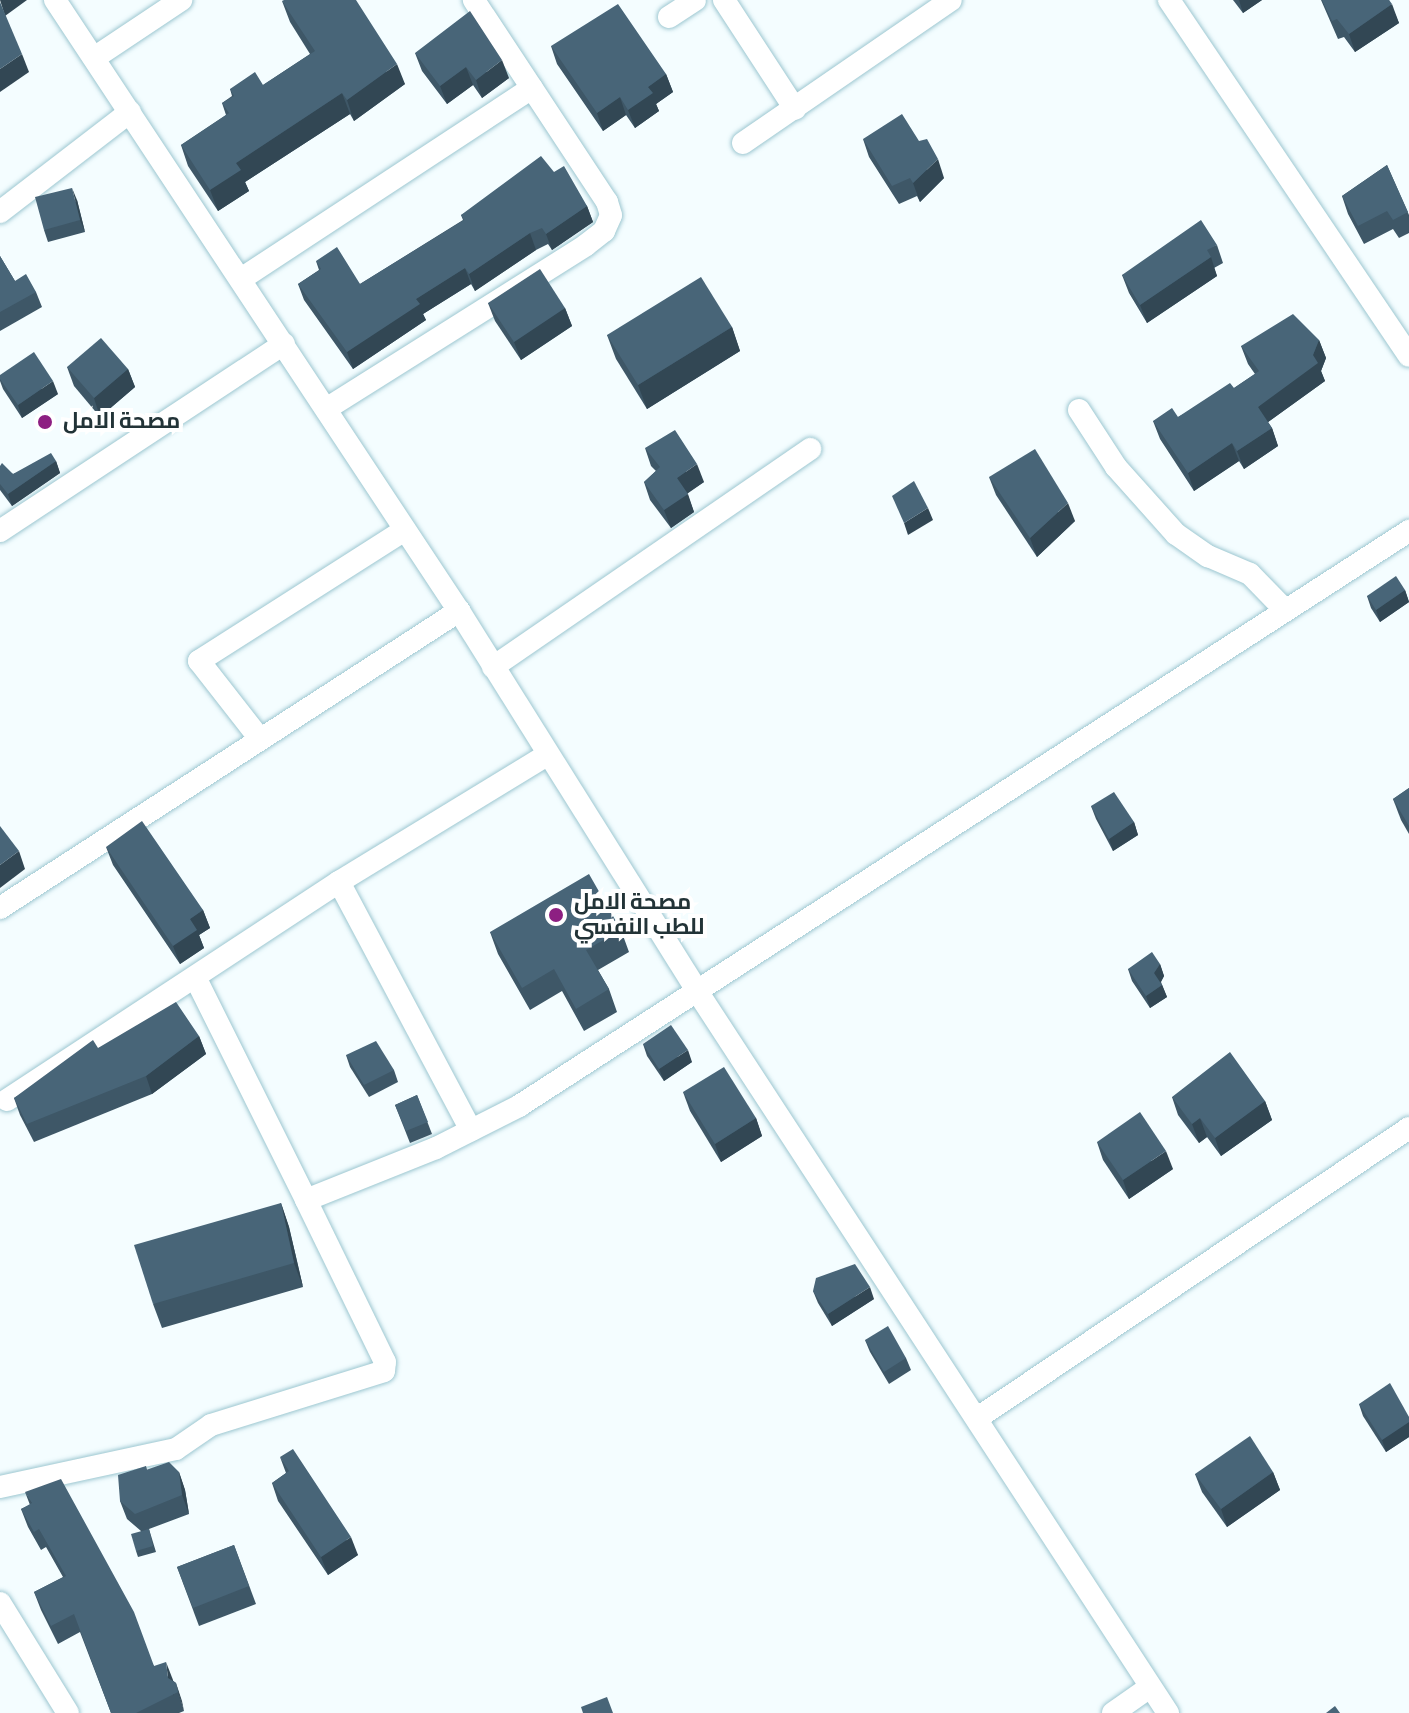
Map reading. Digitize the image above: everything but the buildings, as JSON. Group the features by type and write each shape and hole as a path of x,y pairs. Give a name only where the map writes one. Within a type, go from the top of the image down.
{"street":[{"path":"55,0 459,611 697,991 979,1417 1168,1713"},
{"path":"94,58 181,0"},
{"path":"326,409 604,231 611,215 607,202 474,0"},
{"path":"669,17 695,0"},
{"path":"724,0 795,109"},
{"path":"743,143 951,0"},
{"path":"1169,0 1409,356"},
{"path":"241,279 532,88"},
{"path":"0,212 130,112"},
{"path":"0,531 284,344"},
{"path":"1079,410 1116,467 1176,534 1208,556 1250,574 1284,609"},
{"path":"493,667 810,449"},
{"path":"260,739 199,661 405,530"},
{"path":"306,1200 471,1130 519,1106 1409,531"},
{"path":"0,908 459,611"},
{"path":"7,1100 339,882 547,755"},
{"path":"339,882 471,1130"},
{"path":"0,1487 176,1449 211,1425 384,1371 385,1362 195,977"},
{"path":"979,1417 1409,1128"},
{"path":"0,1603 68,1713"},
{"path":"1113,1713 1150,1687"}],"place":[{"name":"مصحة الامل","path":"45,422"},
{"name":"مصحة الامل للطب النفسي","path":"556,915"}]}
